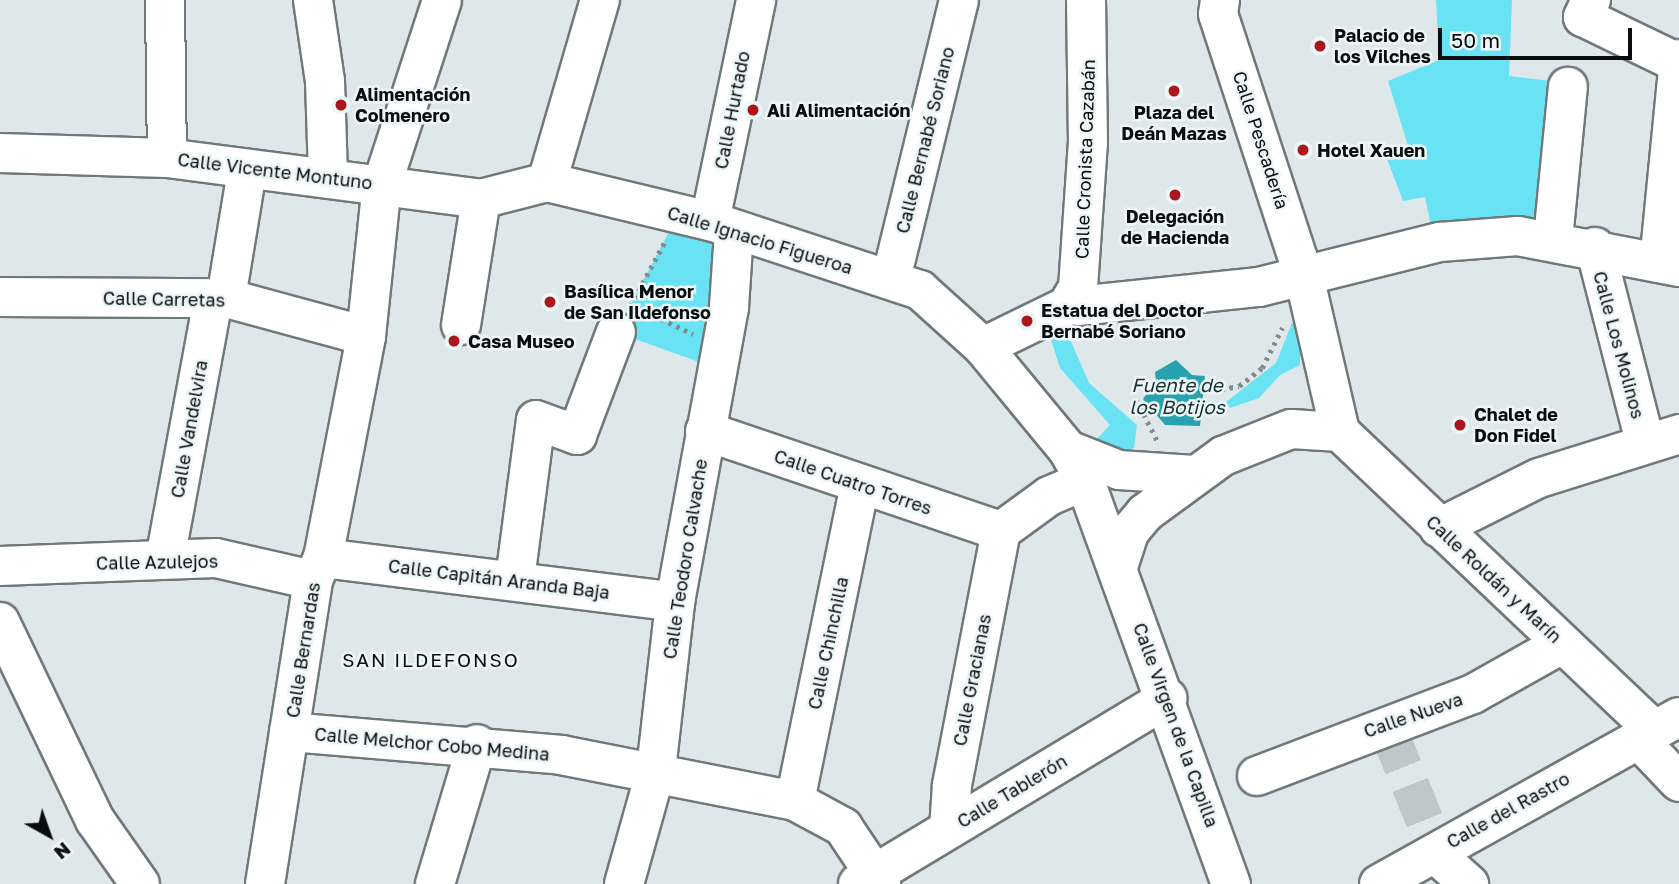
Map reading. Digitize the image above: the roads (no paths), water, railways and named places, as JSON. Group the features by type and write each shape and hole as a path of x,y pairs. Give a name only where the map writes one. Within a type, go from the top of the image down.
{"street":[{"path":"165,0 167,158"},
{"path":"313,0 325,81 328,178"},
{"name":"Calle Bernardas","path":"265,884 318,569 366,336 382,185 442,0"},
{"path":"547,182 600,0"},
{"name":"Calle Hurtado","path":"722,226 756,0"},
{"name":"Calle Bernabé Soriano","path":"891,279 959,0"},
{"name":"Calle Cronista Cazabán","path":"983,347 1067,306 1078,288 1088,157 1086,0"},
{"name":"Calle Pescadería","path":"1220,0 1219,14 1305,280 1340,432"},
{"path":"1078,306 1176,300 1305,280 1440,242 1553,239 1669,265 1679,61 1583,18 1591,0"},
{"path":"1553,239 1568,87"},
{"name":"Calle Vicente Montuno","path":"0,153 167,158 247,171 328,178 481,199 547,182"},
{"name":"Calle Vandelvira","path":"165,559 247,171"},
{"name":"Calle Ignacio Figueroa","path":"547,182 722,226 920,290 983,347 1077,465"},
{"path":"461,325 481,199"},
{"name":"Calle Teodoro Calvache","path":"624,884 656,771 675,602 722,347 722,226"},
{"name":"Calle Los Molinos","path":"1595,247 1662,438"},
{"name":"Calle Carretas","path":"0,298 219,299 366,336"},
{"path":"515,579 536,420 577,435 623,318"},
{"name":"Calle Cuatro Torres","path":"705,431 1001,531"},
{"path":"1118,567 1130,531 1195,475 1271,434 1340,432"},
{"name":"Calle Roldán y Marín","path":"1340,432 1562,644 1656,727 1679,782"},
{"path":"1439,528 1539,478 1662,438"},
{"path":"1001,531 1049,496 1077,465 1195,475"},
{"name":"Calle Virgen de la Capilla","path":"1077,465 1167,698 1231,884"},
{"name":"Calle Chinchilla","path":"795,801 860,485"},
{"name":"Calle Gracianas","path":"949,829 952,785 1001,531"},
{"name":"Calle Azulejos","path":"0,566 215,558 318,569"},
{"name":"Calle Capitán Aranda Baja","path":"318,569 515,579 675,602"},
{"path":"3,639 95,820 139,884"},
{"name":"Calle Nueva","path":"1256,772 1387,728 1472,694 1562,644"},
{"name":"Calle Tablerón","path":"872,880 949,829 1167,698"},
{"name":"Calle del Rastro","path":"1379,884 1656,727"},
{"name":"Calle Melchor Cobo Medina","path":"289,732 477,744 656,771 795,801 843,827 872,880"},
{"path":"435,884 477,744"},
{"path":"1434,844 1469,884"}],"water":[{"name":"Fuente de los Botijos","path":"1176,360 1192,375 1205,376 1200,426 1165,425 1143,399 1156,381 1155,372"}],"tunnel":[{"path":"1389,732 1428,829"}],"place":[{"name":"Palacio de los Vilches","path":"1320,46"},
{"name":"Plaza del Deán Mazas","path":"1174,91"},
{"name":"Alimentación Colmenero","path":"341,105"},
{"name":"Ali Alimentación","path":"753,110"},
{"name":"Hotel Xauen","path":"1303,150"},
{"name":"Delegación de Hacienda","path":"1175,195"},
{"name":"Basílica Menor de San Ildefonso","path":"550,302"},
{"name":"Estatua del Doctor Bernabé Soriano","path":"1027,321"},
{"name":"Casa Museo","path":"454,341"},
{"name":"Chalet de Don Fidel","path":"1460,425"}],"district":[{"name":"SAN ILDEFONSO","path":"431,660"}]}
